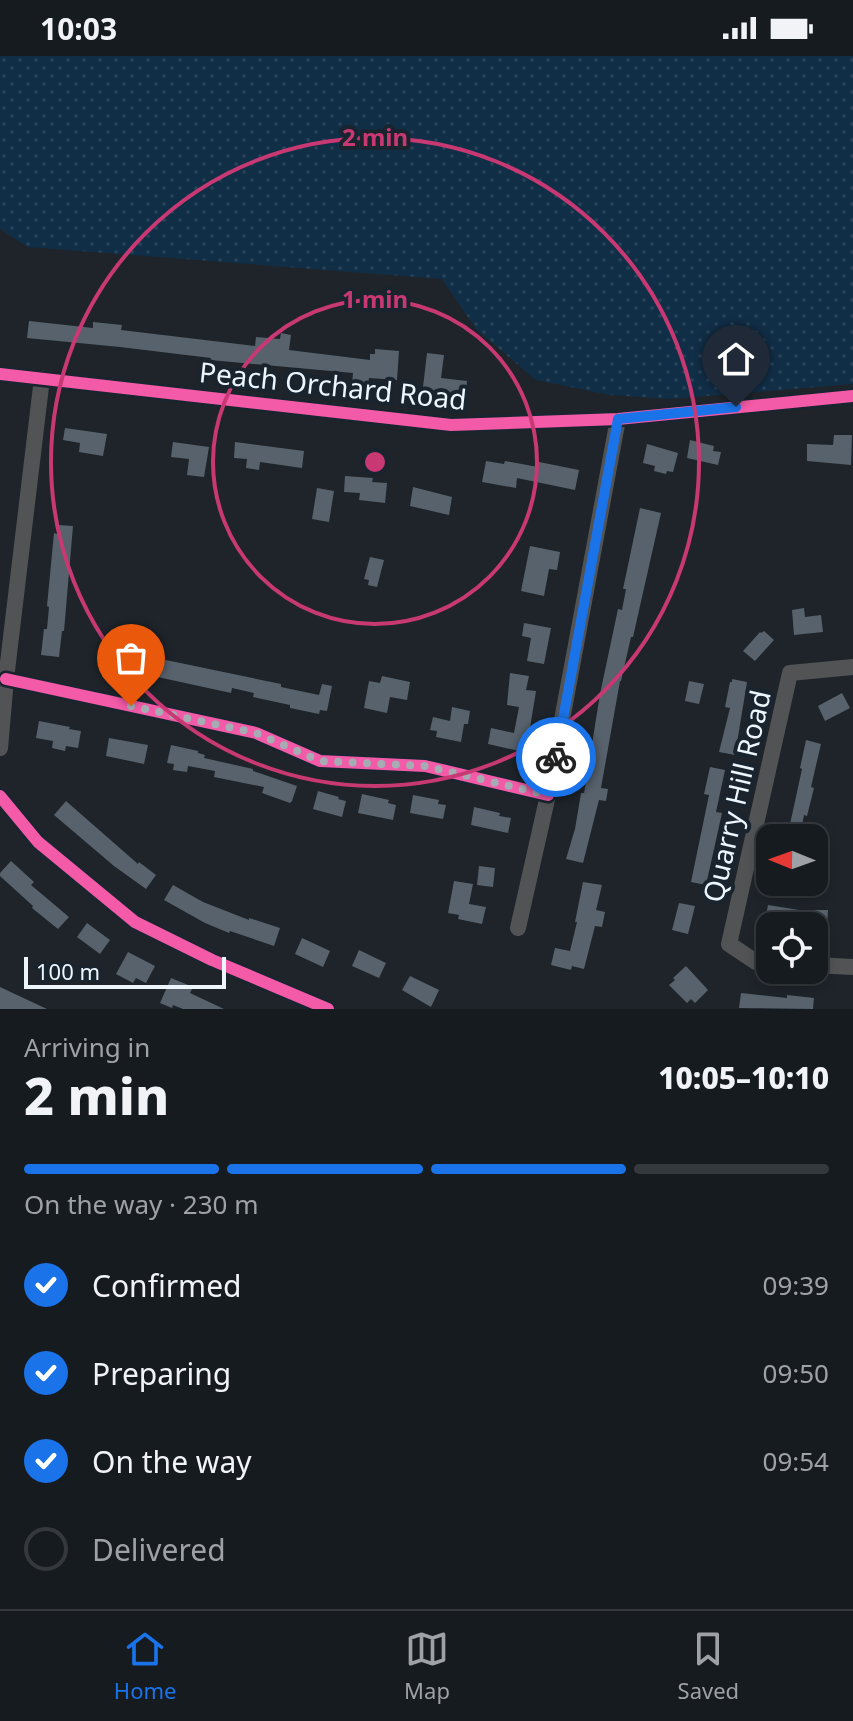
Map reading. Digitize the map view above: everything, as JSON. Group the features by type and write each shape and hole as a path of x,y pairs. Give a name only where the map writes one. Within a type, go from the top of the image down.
{"street":[{"name":"Peach Orchard Road","path":"0,374 451,425 618,419 853,396"},
{"path":"0,748 42,378"},
{"path":"518,928 548,795 618,419"},
{"name":"Quarry Hill Road","path":"756,962 729,944 790,673 853,667"},
{"path":"6,679 256,733 320,761 425,766 548,795"},
{"path":"0,796 38,842 135,922 212,960 328,1009"},
{"path":"828,966 853,967"}],"shaded area":[{"path":"0,56 853,56 853,384 669,399 610,395 536,380 477,330 442,279 28,247 0,229"}],"building":[{"path":"29,321 93,328 93,322 122,325 121,330 255,346 256,337 280,339 281,333 291,335 289,350 370,360 370,354 375,354 375,349 399,351 397,380 369,378 368,386 352,384 353,373 27,338"},
{"path":"427,353 444,355 441,378 467,381 465,400 436,396 423,387"},
{"path":"65,428 107,434 103,456 79,452 80,443 63,440"},
{"path":"834,435 852,435 851,465 807,461 807,444 833,445"},
{"path":"690,440 714,446 713,451 721,452 718,465 687,458"},
{"path":"173,442 209,447 204,477 187,475 189,459 171,457"},
{"path":"235,442 304,451 302,468 260,462 259,470 246,468 247,459 234,458"},
{"path":"647,444 678,453 673,472 654,471 655,466 643,463"},
{"path":"486,461 538,467 539,462 579,470 575,490 517,478 516,488 482,482"},
{"path":"345,476 373,478 372,482 387,483 385,503 359,500 360,493 344,492"},
{"path":"413,487 452,497 449,515 410,506"},
{"path":"317,488 334,491 329,522 312,519"},
{"path":"640,508 661,513 620,681 601,788 608,789 606,801 599,800 583,863 566,859 581,793 584,793 588,770 585,770 618,609 622,610 626,589 623,589"},
{"path":"58,525 73,526 59,657 41,655 44,629 47,629 54,533 57,534"},
{"path":"530,546 560,552 557,570 549,569 544,596 521,591"},
{"path":"370,557 384,560 377,587 368,585 369,580 364,579"},
{"path":"804,608 805,617 821,615 823,632 794,635 792,610"},
{"path":"524,623 551,628 544,664 527,661 531,638 522,636"},
{"path":"764,631 774,640 755,661 743,651"},
{"path":"113,649 281,684 281,687 319,695 322,684 332,686 327,711 320,710 319,714 290,708 290,705 253,697 254,693 232,688 231,693 144,674 115,674 116,670 109,669"},
{"path":"510,673 529,676 526,690 536,691 528,753 488,744 491,728 514,733 519,707 507,705"},
{"path":"382,676 410,682 407,700 390,697 387,713 364,708 369,681 380,683"},
{"path":"732,679 747,682 735,755 719,752 730,708 725,707"},
{"path":"689,681 704,684 699,704 685,701"},
{"path":"842,693 850,708 825,721 818,706"},
{"path":"452,707 470,711 461,742 436,737 437,731 430,730 433,717 450,721"},
{"path":"39,721 81,731 78,748 66,746 65,751 52,748 53,741 36,738"},
{"path":"109,738 148,745 144,764 106,756"},
{"path":"806,740 821,744 807,816 804,815 802,824 790,824 802,769"},
{"path":"171,745 198,751 205,755 204,758 253,769 297,786 292,801 290,803 262,793 264,787 214,777 215,771 188,766 187,772 173,770 174,764 167,763"},
{"path":"710,767 725,770 716,812 722,813 706,885 691,882 709,795 704,794"},
{"path":"318,791 346,801 342,817 313,809"},
{"path":"362,794 389,800 388,803 396,805 393,820 358,813"},
{"path":"413,795 439,800 438,804 446,805 443,819 410,813"},
{"path":"66,801 138,864 156,875 146,889 54,815"},
{"path":"474,807 511,818 508,833 471,825"},
{"path":"11,861 34,882 31,885 69,917 58,929 0,876"},
{"path":"479,866 495,868 493,887 477,885"},
{"path":"454,881 473,884 469,904 486,907 482,924 458,919 459,915 448,913"},
{"path":"583,882 602,885 596,910 605,912 602,927 595,926 584,969 572,966 571,970 551,965 555,948 570,951"},
{"path":"173,885 203,902 280,928 274,946 205,923 164,900"},
{"path":"679,903 695,906 688,934 672,930"},
{"path":"768,905 799,910 828,910 828,912 767,912"},
{"path":"87,923 110,940 100,954 77,937"},
{"path":"302,938 330,951 323,967 295,954"},
{"path":"359,950 386,963 379,978 352,966"},
{"path":"128,952 155,966 146,983 136,978 133,983 116,974"},
{"path":"686,966 708,990 695,1003 691,999 687,1003 669,985"},
{"path":"410,976 439,990 431,1007 402,990"},
{"path":"171,978 193,987 190,993 224,1009 183,1009 173,1005 172,1008 160,1003"},
{"path":"0,987 47,1009 0,1009"},
{"path":"741,993 814,998 813,1009 739,1008"}],"cycle path":[{"path":"0,374 451,425 618,419 853,396"},
{"path":"6,679 256,733 320,761 425,766 548,795"},
{"path":"0,796 38,842 135,922 212,960 328,1009"}],"way so far":[{"path":"131,706 256,733 320,761 425,766 548,795 556,757"}],"route":[{"path":"556,757 618,419 736,407"}]}
